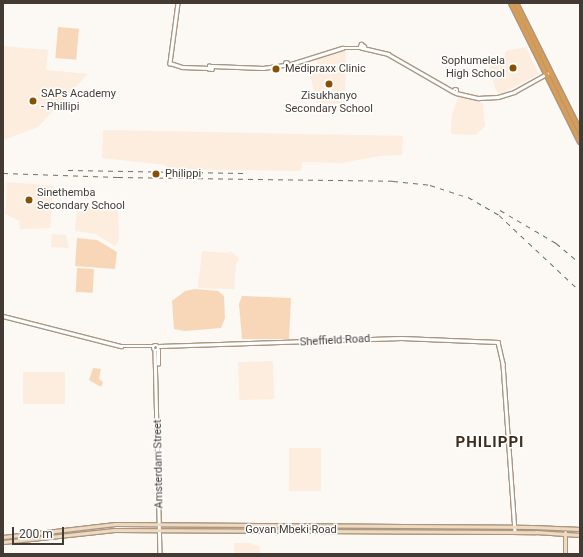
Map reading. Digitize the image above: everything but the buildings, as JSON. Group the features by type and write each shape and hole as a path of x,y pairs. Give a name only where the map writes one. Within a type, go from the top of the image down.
{"highway":[{"path":"511,3 580,142"},
{"path":"516,3 580,131"}],"main road":[{"name":"Govan Mbeki Road","path":"3,537 92,525 515,526 580,529"},
{"path":"565,554 566,528"},
{"name":"Govan Mbeki Road","path":"3,542 86,531 515,532 580,534"}],"street":[{"path":"178,3 170,63 182,67 280,66 355,47 362,47 394,57 461,94 478,98 498,97 514,92 550,71"},
{"name":"Sheffield Road","path":"3,316 121,346 156,348 168,346 401,338 496,341 501,344 515,526"},
{"name":"Amsterdam Street","path":"156,348 160,554"},
{"path":"515,526 515,532"}],"shaded area":[{"path":"58,27 79,29 76,60 55,58"},
{"name":"SAPs Academy - Phillipi","path":"3,46 48,50 46,70 88,74 38,127 3,140"},
{"name":"Sophumelela High School","path":"526,47 539,74 501,94 496,91 488,62 504,58 506,51"},
{"name":"Zisukhanyo Secondary School","path":"346,50 345,104 317,103 309,70 319,67 316,58"},
{"path":"459,96 483,103 485,126 476,135 451,134 452,114"},
{"path":"103,130 403,136 402,155 380,156 341,163 302,162 301,171 166,169 166,165 102,158"},
{"name":"Sinethemba Secondary School","path":"7,182 54,186 50,228 20,229 19,221 5,214"},
{"path":"77,206 118,209 119,240 115,246 96,234 75,231"},
{"path":"52,234 66,235 69,248 51,247"},
{"path":"77,238 97,240 117,252 115,269 75,266"},
{"path":"202,251 228,253 230,251 239,258 236,264 234,289 198,288"},
{"path":"77,268 94,269 93,293 76,292"},
{"path":"195,289 218,291 224,296 225,318 221,328 185,331 174,329 172,301 185,291"},
{"path":"242,296 291,298 289,339 242,339 239,304"},
{"path":"273,361 274,399 239,400 238,362"},
{"path":"93,368 101,369 99,379 103,382 101,387 89,380"},
{"path":"23,372 65,372 65,404 23,404"},
{"path":"289,448 321,448 321,491 289,491"},
{"path":"234,543 250,543 260,547 260,554 234,554"}],"railway":[{"path":"68,170 244,173"},
{"path":"3,173 118,177 393,181 430,185 468,197 499,215 580,291"},
{"path":"500,210 556,243 580,263"}],"place":[{"name":"Sophumelela High School","path":"513,68"},
{"name":"Medipraxx Clinic","path":"276,69"},
{"name":"Zisukhanyo Secondary School","path":"329,84"},
{"name":"SAPs Academy - Phillipi","path":"33,101"},
{"name":"Philippi","path":"156,174"},
{"name":"Sinethemba Secondary School","path":"29,200"}],"district":[{"name":"PHILIPPI","path":"490,443"}]}
